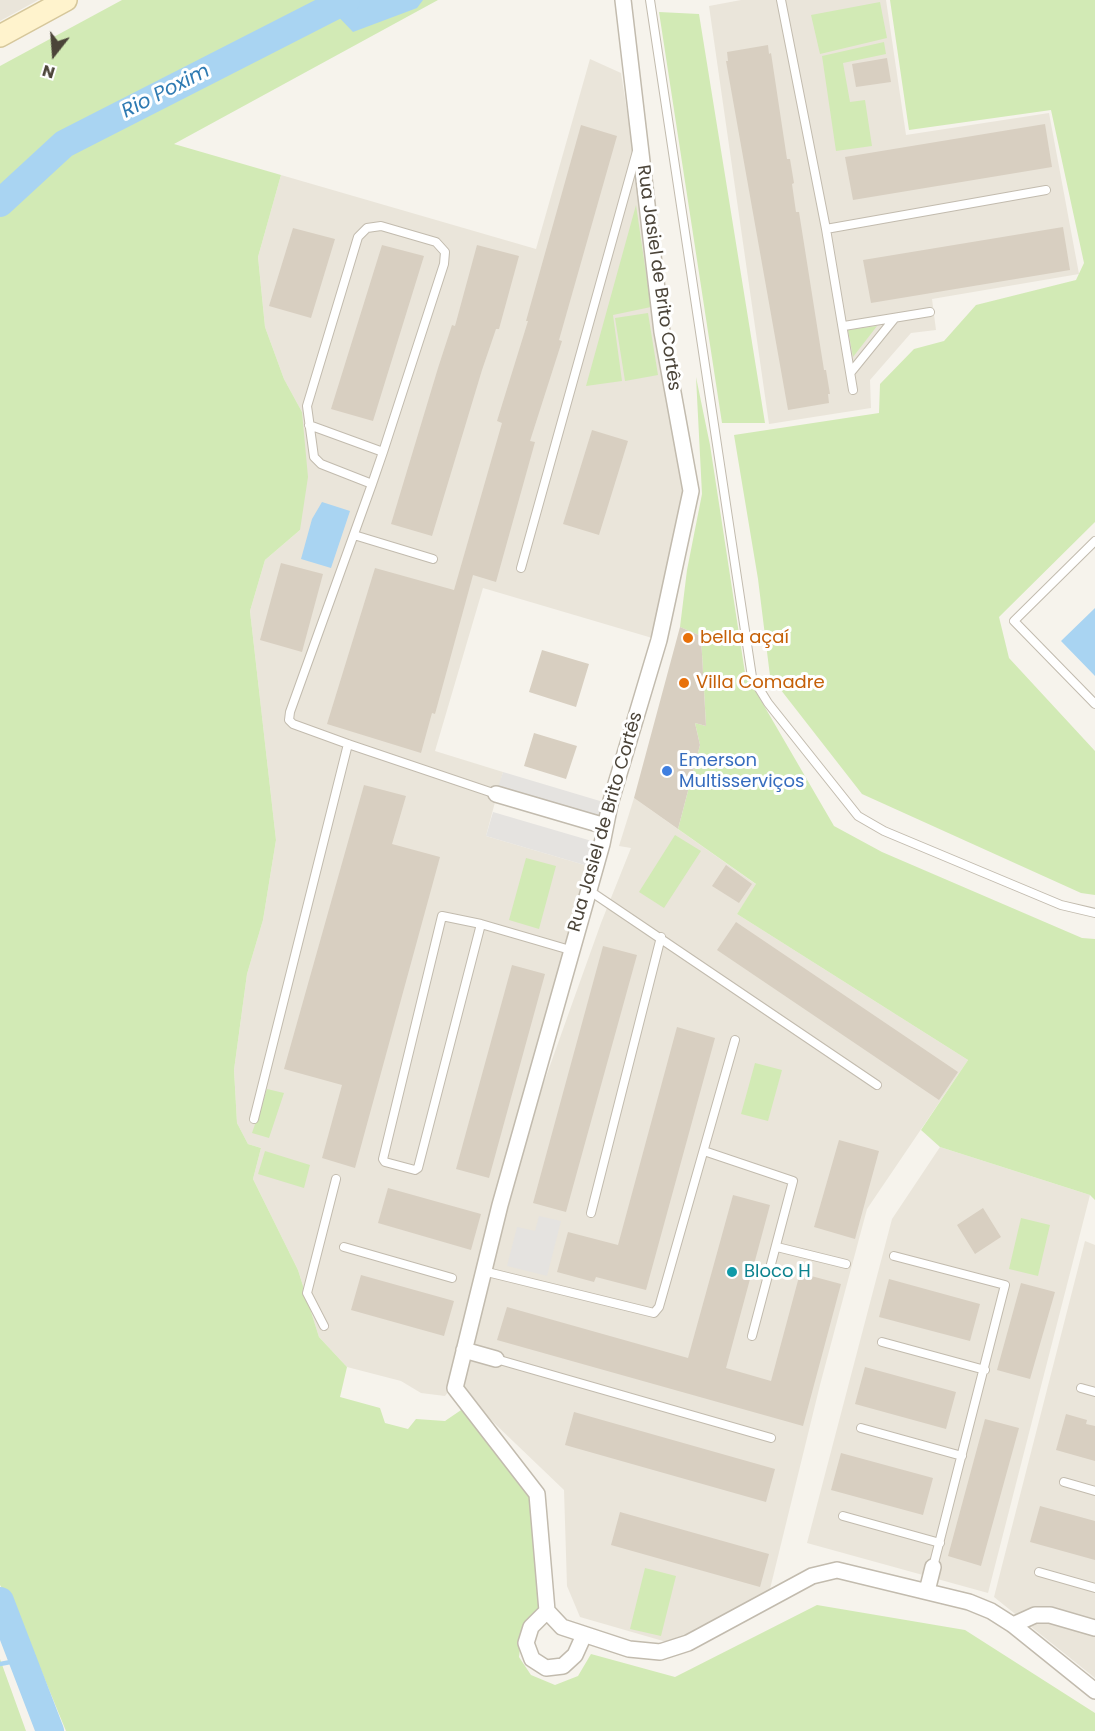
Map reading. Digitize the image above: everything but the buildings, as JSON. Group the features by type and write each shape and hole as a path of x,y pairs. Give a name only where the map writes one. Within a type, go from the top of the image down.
{"street":[{"path":"0,36 66,0"},
{"name":"Rua Jasiel de Brito Cortês","path":"547,1611 537,1494 456,1392 456,1381 483,1271 570,950 659,640 691,491 662,332 623,0"},
{"path":"496,794 605,826"},
{"path":"464,1350 496,1359"},
{"path":"927,1591 933,1567"},
{"path":"584,1635 576,1655 563,1666 546,1668 532,1659 526,1643 531,1627 547,1611 562,1628 629,1649 660,1653 688,1643 812,1576 837,1570 969,1602 1013,1625 1095,1690"},
{"path":"1013,1625 1035,1615 1050,1615 1095,1628"}],"lane":[{"path":"650,0 752,677 768,703 858,816 884,831 1060,905 1095,913"},
{"path":"781,0 844,326 853,390"},
{"path":"521,568 640,140"},
{"path":"826,229 1046,190"},
{"path":"372,484 321,465 314,457 309,425 309,399 358,237 367,228 381,226 436,242 445,252 444,264 383,452 372,484 354,535 289,717 293,724 496,794"},
{"path":"844,326 930,312"},
{"path":"851,372 894,319"},
{"path":"309,425 383,452"},
{"path":"354,535 433,560"},
{"path":"1095,542 1014,621 1095,704"},
{"path":"254,1119 348,744"},
{"path":"587,889 877,1085"},
{"path":"481,924 418,1168 415,1170 385,1162 383,1159 442,916 481,924 570,950"},
{"path":"591,1213 661,938"},
{"path":"483,1271 654,1313 659,1307 735,1040"},
{"path":"704,1151 793,1181 752,1336"},
{"path":"324,1326 307,1293 336,1179"},
{"path":"344,1247 452,1278"},
{"path":"777,1247 846,1264"},
{"path":"894,1256 1005,1285 933,1567"},
{"path":"882,1342 985,1370"},
{"path":"496,1359 771,1438"},
{"path":"1082,1388 1095,1392"},
{"path":"861,1428 962,1456"},
{"path":"1064,1482 1095,1491"},
{"path":"843,1516 940,1543"},
{"path":"1039,1572 1095,1588"}],"shaded area":[{"path":"0,0 38,0 0,21"},
{"path":"741,0 886,0 906,135 1049,113 1079,274 932,299 936,330 911,333 870,380 871,408 769,424 709,6"},
{"path":"590,59 621,73 686,488 659,640 483,588 435,751 503,772 486,836 595,868 504,1194 601,923 631,848 619,846 634,798 757,885 737,914 968,1060 867,1209 820,1385 769,1593 670,1643 580,1617 567,1586 564,1490 468,1398 456,1382 445,1396 421,1393 401,1381 347,1367 319,1337 298,1270 253,1179 261,1148 248,1144 237,1123 234,1070 247,974 263,920 276,840 250,611 265,560 300,530 302,412 284,379 265,327 258,257 281,175 536,249"},
{"path":"503,772 610,804 605,826 496,794"},
{"path":"493,812 602,844 595,868 486,836"},
{"path":"940,1147 1090,1195 988,1593 807,1543 892,1219"},
{"path":"539,1216 561,1221 547,1276 507,1266 517,1227 535,1231"},
{"path":"1085,1241 1095,1245 1095,1678 994,1597"}],"green space":[{"path":"122,0 438,0 174,144 281,175 258,257 265,327 284,379 302,412 308,477 300,530 265,560 250,611 276,840 263,920 247,974 234,1070 237,1123 248,1144 261,1148 253,1179 298,1270 319,1337 347,1367 340,1397 380,1408 385,1423 408,1429 416,1419 445,1421 467,1406 539,1506 540,1613 522,1632 519,1657 531,1675 555,1685 578,1676 591,1654 675,1677 817,1605 965,1630 1095,1713 1095,1731 66,1731 25,1631 0,1585 0,66"},
{"path":"890,0 1095,0 1095,522 999,617 1009,658 1095,751 1095,895 1081,893 862,794 770,676 758,579 734,435 879,413 880,384 914,349 944,341 976,305 1076,280 1084,263 1051,110 909,130"},
{"path":"880,2 887,38 820,54 811,15"},
{"path":"659,12 699,14 765,423 722,423"},
{"path":"884,42 886,54 843,63 850,102 865,100 872,146 836,151 822,56"},
{"path":"636,205 651,307 613,315 622,381 586,386"},
{"path":"648,313 658,375 625,381 615,318"},
{"path":"877,326 853,357 848,330"},
{"path":"696,377 710,445 745,673 834,826 882,852 1082,938 1095,939 1095,1200 1090,1195 940,1147 921,1130 968,1060 737,914 756,884 678,829 700,745 695,723 706,726 701,636 680,627 687,570 702,494"},
{"path":"675,835 701,851 664,908 639,892"},
{"path":"526,858 556,866 539,929 509,920"},
{"path":"755,1063 782,1070 768,1121 741,1114"},
{"path":"267,1089 284,1093 269,1138 252,1133"},
{"path":"265,1151 310,1165 304,1188 258,1174"},
{"path":"1021,1218 1050,1225 1038,1276 1009,1269"},
{"path":"645,1568 676,1576 661,1636 630,1629"},
{"path":"0,1659 26,1731 0,1731"}],"water":[{"path":"336,0 423,0 417,8 353,32 331,9"},
{"path":"322,502 350,511 331,568 301,559 312,519"},
{"path":"1095,608 1095,676 1061,641"}],"waterway":[{"name":"Rio Poxim","path":"0,203 64,144 346,0"},
{"name":"Rio Poxim","path":"0,1601 50,1731"},
{"path":"0,1664 21,1660"}],"place":[{"name":"bella açaí","path":"688,638"},
{"name":"Villa Comadre","path":"684,683"},
{"name":"Emerson Multisserviços","path":"667,771"},
{"name":"Bloco H","path":"732,1272"}]}
